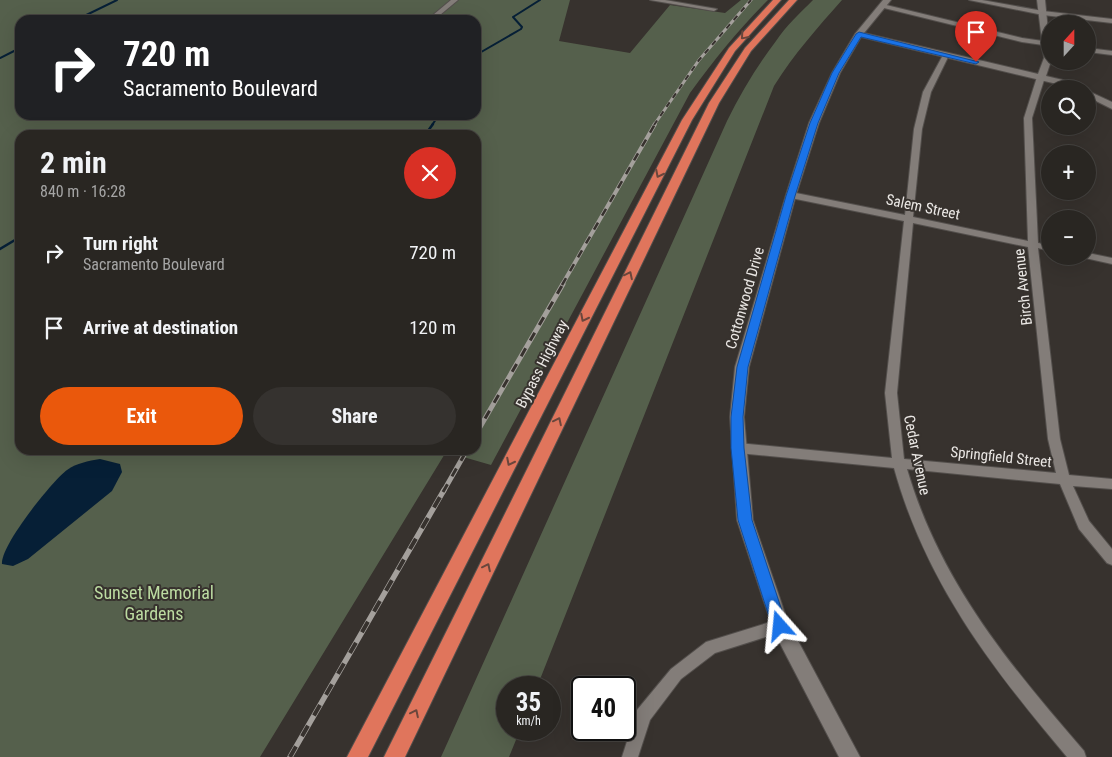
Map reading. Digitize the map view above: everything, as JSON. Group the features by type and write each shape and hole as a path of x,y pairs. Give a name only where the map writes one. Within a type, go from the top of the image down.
{"highway":[{"name":"Bypass Highway","path":"356,757 687,120 732,50 777,0"},
{"path":"394,757 714,103 748,50 793,0"}],"street":[{"path":"436,15 455,0"},
{"path":"653,0 714,9"},
{"path":"972,0 1043,13 1112,22"},
{"name":"Birch Avenue","path":"1041,0 1043,13"},
{"path":"884,3 1014,38 1041,43"},
{"name":"Cottonwood Drive","path":"850,757 780,626 745,520 737,417 742,367 791,196 818,110 836,73 859,34 884,3"},
{"path":"859,34 1048,80"},
{"path":"1096,51 1112,53"},
{"name":"Cedar Avenue","path":"946,55 927,92 918,128 890,404 892,431 912,510 933,556 962,605 1008,672 1078,757"},
{"name":"Birch Avenue","path":"1044,70 1028,118 1033,245 1054,439 1060,469 1084,525 1112,559"},
{"path":"1096,98 1112,106"},
{"name":"Salem Street","path":"791,196 1041,246"},
{"path":"1096,258 1112,261"},
{"name":"Springfield Street","path":"738,448 1112,484"},
{"path":"630,757 643,716 676,674 711,647 780,626"}],"green space":[{"name":"Sunset Memorial Gardens","path":"0,0 570,0 559,41 630,53 670,5 725,13 741,0 768,0 727,45 690,93 491,465 456,455 481,455 481,130 15,130 15,455 444,455 260,757 0,757"},
{"path":"813,0 842,0 798,52 774,86 541,676 496,676 496,741 516,741 509,757 441,757 727,121 769,50 789,25"}],"water":[{"path":"100,459 120,464 122,472 112,491 28,559 13,566 2,564 9,543 18,529 39,500 60,476 75,466"}],"waterway":[{"path":"86,15 117,0"},
{"path":"481,52 521,29 522,27 513,17 540,0"},
{"path":"0,58 15,50"},
{"path":"432,125 436,120"},
{"path":"429,130 433,124"},
{"path":"0,249 15,240"}],"railway":[{"path":"654,125 699,60 751,0"},
{"path":"562,285 655,124"},
{"path":"481,425 563,284"},
{"path":"443,492 464,455"},
{"path":"290,757 444,490"}],"route":[{"path":"780,626 745,520 738,448 738,395 742,367 814,123 829,86 859,34 976,62"}]}
